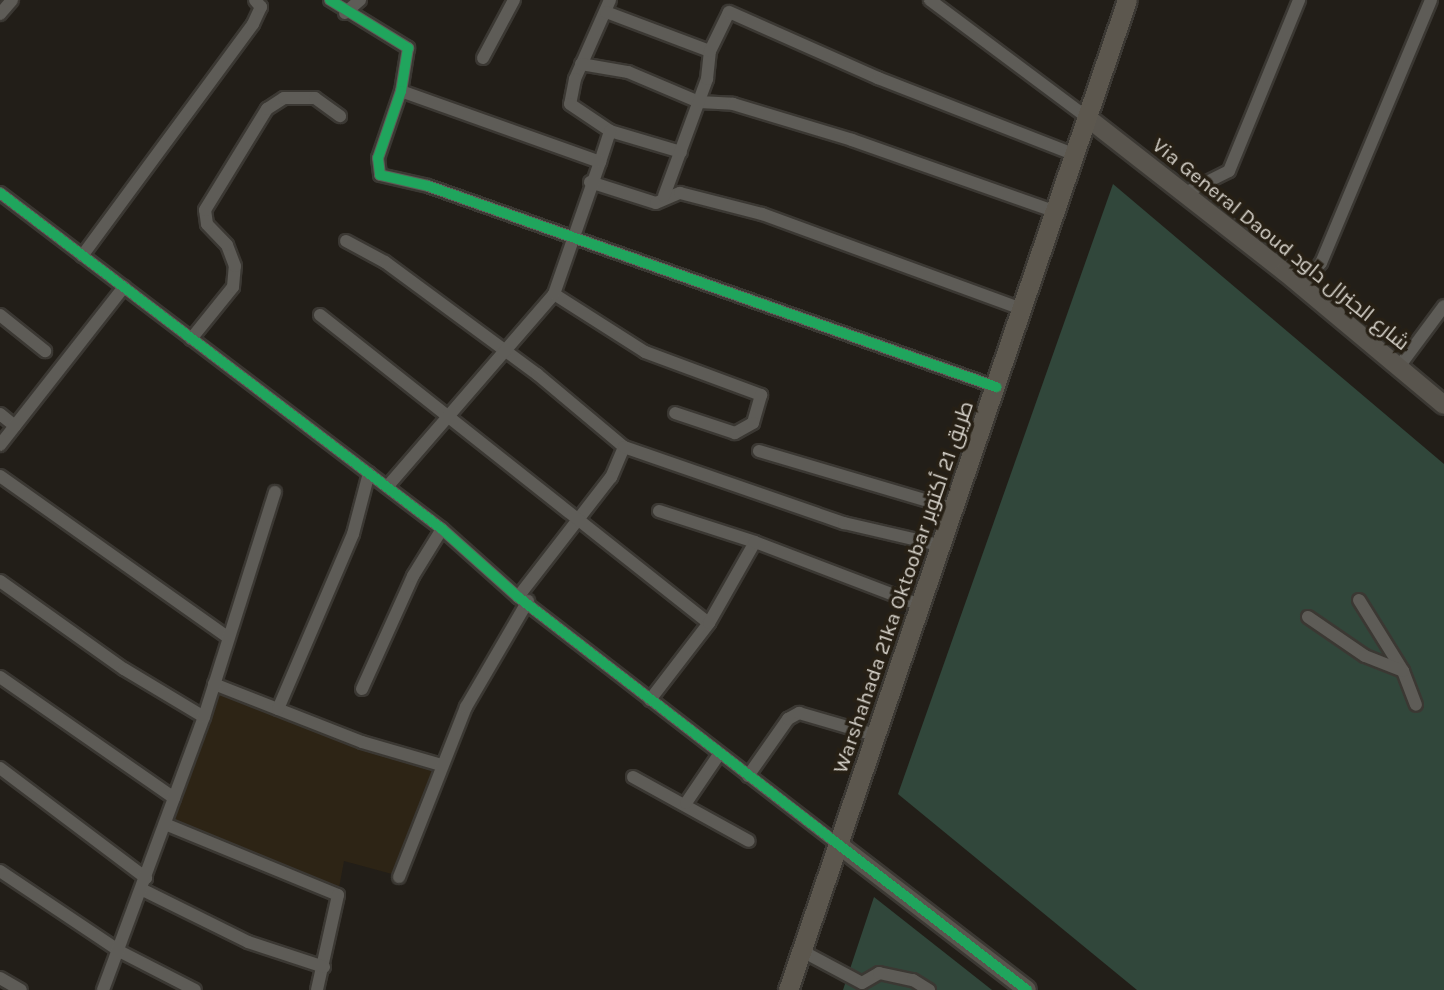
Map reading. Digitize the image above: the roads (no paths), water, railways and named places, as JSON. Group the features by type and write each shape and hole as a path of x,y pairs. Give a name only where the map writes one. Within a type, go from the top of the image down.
{"main road":[{"name":"Warshahada 21ka Oktoobar طريق 21 أكتوبر","path":"789,990 878,736 951,508 996,387 1054,211 1089,119 1127,0"},
{"name":"Via General Daoud شارع الجنرال داود","path":"1089,119 1302,287 1444,405"},
{"path":"839,845 1027,990"}],"street":[{"path":"1,11 12,0"},
{"path":"82,256 253,24 261,6 255,0"},
{"path":"331,0 345,13 408,48 401,91 378,158 380,175 428,186 996,387"},
{"path":"345,13 360,0"},
{"path":"483,58 514,0"},
{"path":"930,0 1089,119"},
{"path":"1185,193 1229,171 1299,0"},
{"path":"1302,287 1321,263 1431,0"},
{"path":"1439,0 1444,2"},
{"path":"681,152 610,131 570,104 581,64 608,6 710,51"},
{"path":"590,182 656,203 664,196 699,102 710,51 729,12 735,12 829,58 1075,155"},
{"path":"581,64 628,72 699,102 733,104 852,140 1054,211"},
{"path":"401,91 600,162"},
{"path":"191,338 233,287 235,266 227,245 207,224 205,210 267,109 284,98 315,98 340,116"},
{"path":"387,487 554,294 575,238 590,182 610,131"},
{"path":"0,193 442,529 523,599 839,845"},
{"path":"664,196 680,193 762,214 1021,309"},
{"path":"346,241 385,262 572,401 624,447 844,523 939,545"},
{"path":"0,445 124,287"},
{"path":"554,294 645,352 761,395 753,423 735,433 675,414"},
{"path":"1398,368 1444,306"},
{"path":"0,314 45,351"},
{"path":"320,315 449,414 709,623"},
{"path":"0,414 15,426"},
{"path":"399,877 466,707 523,599 578,517 611,477 624,447"},
{"path":"759,451 951,508"},
{"path":"278,709 353,534 369,473"},
{"path":"0,476 227,637"},
{"path":"103,990 121,952 204,717 227,637 275,492"},
{"path":"659,511 755,542 920,605"},
{"path":"362,689 413,576 442,529"},
{"path":"650,700 709,623 755,542"},
{"path":"0,581 124,669 204,717"},
{"path":"1359,600 1403,671 1416,705"},
{"path":"1308,617 1365,656 1403,671"},
{"path":"0,677 174,799"},
{"path":"214,684 441,765"},
{"path":"748,776 788,719 799,713 878,736"},
{"path":"686,803 720,753"},
{"path":"0,768 145,884 248,942 324,967"},
{"path":"633,777 686,803 749,841"},
{"path":"165,824 241,858 330,888 340,899 317,990"},
{"path":"0,870 121,952 195,990"},
{"path":"802,951 862,983 879,973 913,980 929,990"},
{"path":"874,990 879,973"},
{"path":"0,978 21,990"}]}
